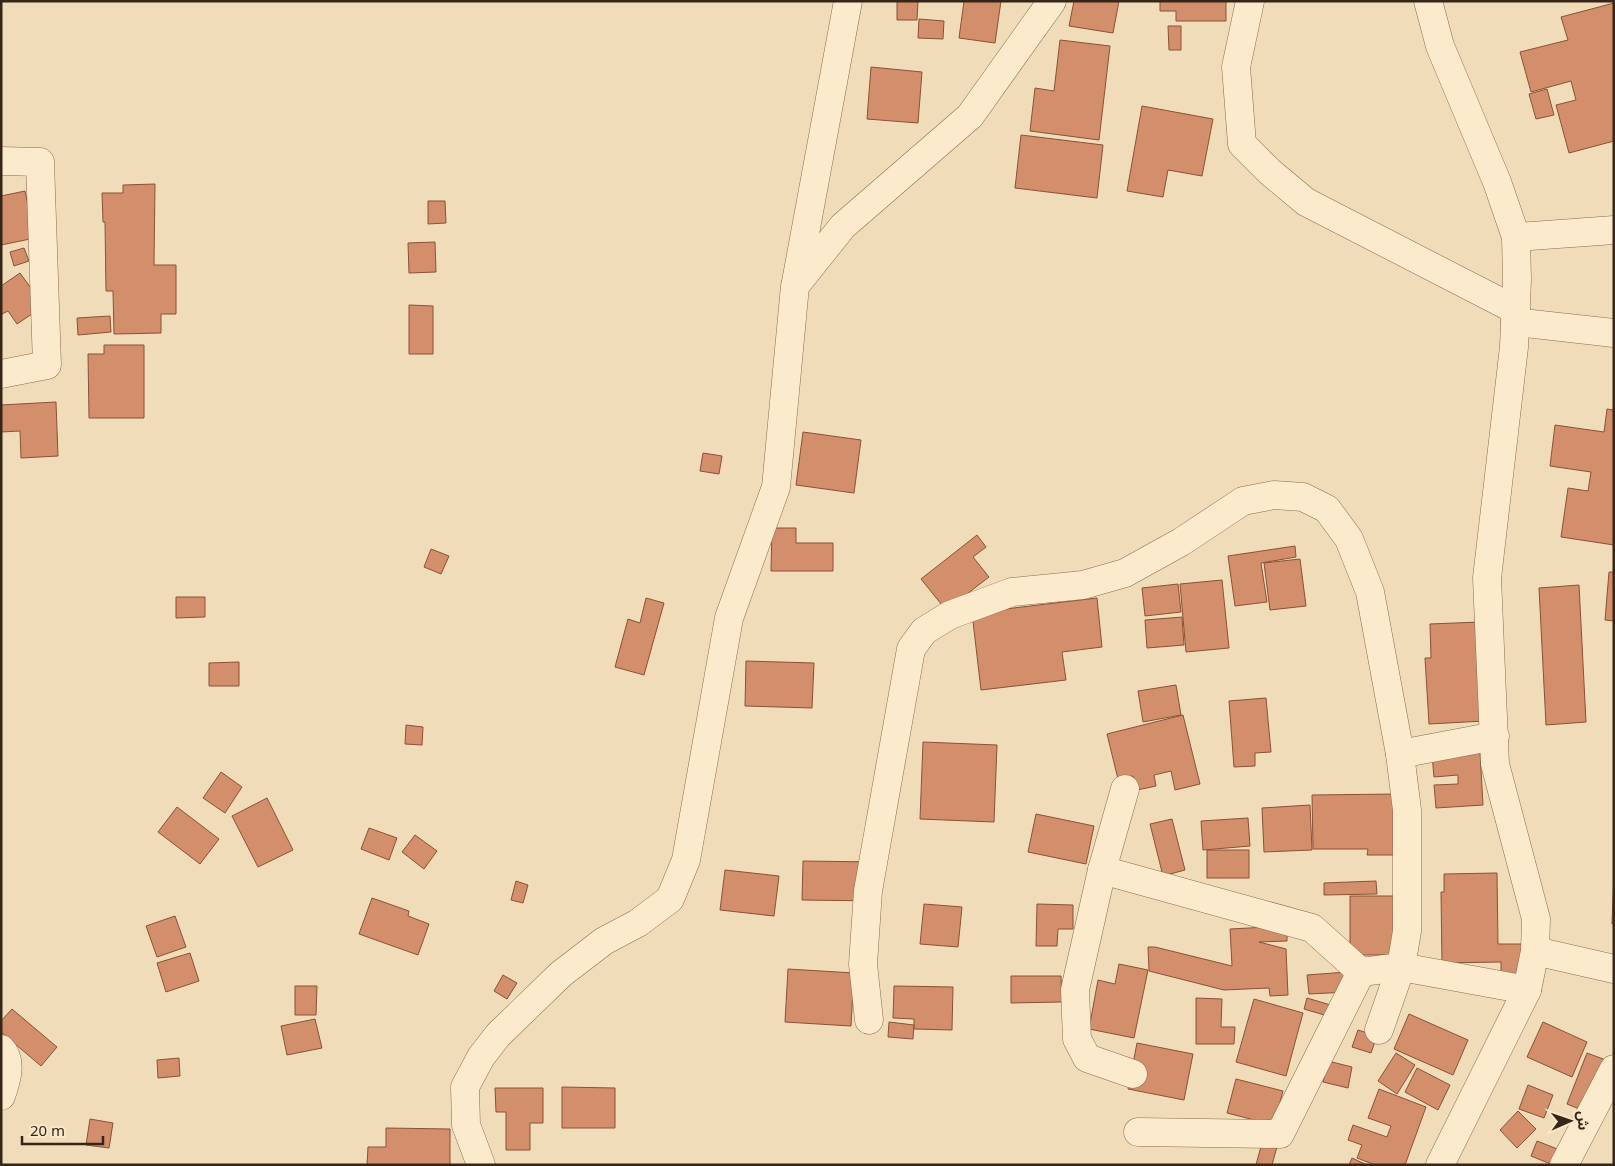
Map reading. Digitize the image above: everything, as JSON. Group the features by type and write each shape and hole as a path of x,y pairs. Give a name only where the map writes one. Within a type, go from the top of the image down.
{"street":[{"path":"481,1165 466,1125 465,1087 481,1057 498,1034 561,974 604,942 638,923 670,899 686,860 729,618 776,487 795,286 848,1"},
{"path":"795,286 843,226 970,116 1052,1"},
{"path":"1250,1 1236,66 1242,144 1270,172 1306,202 1516,316 1614,333"},
{"path":"1428,1 1440,46 1497,182 1516,237 1516,316 1487,578 1495,764 1536,919 1535,951 1527,990 1440,1165"},
{"path":"1,161 40,162 47,365 1,374"},
{"path":"1516,237 1614,230"},
{"path":"869,1020 863,964 868,890 910,649 924,632 950,615 1012,592 1082,585 1125,573 1181,542 1243,500 1274,495 1303,497 1327,509 1349,539 1370,592 1400,754 1407,810 1407,931 1401,967 1379,1030"},
{"path":"1400,754 1494,736"},
{"path":"1125,789 1102,870 1075,990 1077,1039 1087,1058 1133,1074"},
{"path":"1102,870 1312,928 1362,972 1401,967 1527,990"},
{"path":"1535,951 1614,969"},
{"path":"1138,1132 1280,1134 1362,972"},
{"path":"1,1049 4,1052 8,1075 1,1096"},
{"path":"1564,1165 1614,1069"}],"building":[{"path":"897,1 918,1 917,20 897,20"},
{"path":"964,1 1001,1 995,43 959,38"},
{"path":"1074,1 1119,1 1113,33 1069,26"},
{"path":"1160,1 1226,1 1226,21 1176,21 1176,11 1160,11"},
{"path":"1614,3 1614,141 1569,153 1556,105 1576,100 1571,81 1531,92 1520,52 1568,40 1561,17"},
{"path":"919,19 944,21 943,39 918,38"},
{"path":"1168,26 1181,26 1181,50 1169,50"},
{"path":"1060,40 1110,46 1099,140 1030,131 1035,88 1054,91"},
{"path":"871,67 922,72 918,123 867,119"},
{"path":"1547,89 1554,115 1536,119 1529,94"},
{"path":"1142,106 1213,119 1202,176 1168,170 1163,197 1127,191"},
{"path":"1021,135 1103,145 1097,198 1015,188"},
{"path":"155,184 154,265 176,265 176,314 161,314 161,333 114,334 113,291 106,291 105,222 103,222 102,193 123,193 123,185"},
{"path":"25,191 35,238 1,245 1,196"},
{"path":"428,201 445,201 446,223 428,224"},
{"path":"435,242 436,272 409,273 408,243"},
{"path":"24,248 29,261 14,266 10,252"},
{"path":"20,273 44,306 17,324 8,311 1,313 1,286"},
{"path":"409,305 433,306 433,354 409,354"},
{"path":"110,316 111,332 78,335 77,318"},
{"path":"104,345 144,345 144,418 89,418 88,354 104,354"},
{"path":"56,402 58,456 21,458 20,431 1,432 1,405"},
{"path":"1607,409 1614,410 1614,545 1561,537 1568,488 1588,491 1591,472 1550,466 1555,425 1604,432"},
{"path":"803,432 861,440 854,493 796,485"},
{"path":"703,453 722,456 719,474 700,471"},
{"path":"772,528 796,528 796,543 833,543 833,571 771,571"},
{"path":"977,535 986,547 973,557 989,577 946,610 921,579"},
{"path":"1295,546 1296,557 1261,563 1267,602 1235,606 1228,556"},
{"path":"431,549 449,556 441,574 424,567"},
{"path":"1300,559 1306,606 1270,610 1264,563"},
{"path":"1609,572 1614,572 1614,621 1605,620"},
{"path":"1222,580 1229,648 1186,652 1180,584"},
{"path":"1178,584 1181,612 1145,616 1142,588"},
{"path":"1579,585 1586,722 1546,725 1539,588"},
{"path":"176,597 205,597 205,617 176,618"},
{"path":"646,598 664,603 644,675 615,667 628,619 640,623"},
{"path":"1097,598 1102,647 1062,652 1066,680 981,690 972,613"},
{"path":"1182,617 1184,645 1147,648 1145,620"},
{"path":"1479,622 1484,721 1429,724 1425,658 1431,658 1430,624"},
{"path":"746,661 814,663 812,708 745,706"},
{"path":"239,662 239,686 209,686 209,663"},
{"path":"1176,685 1181,715 1143,722 1138,691"},
{"path":"1266,698 1271,752 1255,753 1255,766 1234,767 1229,701"},
{"path":"1183,715 1200,784 1175,790 1171,771 1154,775 1156,786 1137,790 1133,776 1118,779 1107,734"},
{"path":"406,725 423,727 422,745 405,744"},
{"path":"923,742 997,745 994,822 920,819"},
{"path":"1480,752 1483,805 1436,808 1434,785 1458,784 1458,775 1434,777 1432,755"},
{"path":"221,772 242,787 225,813 203,798"},
{"path":"1397,794 1394,855 1367,855 1368,849 1313,849 1312,795"},
{"path":"267,798 293,850 258,867 232,816"},
{"path":"1310,805 1312,850 1264,852 1262,808"},
{"path":"177,807 219,839 200,864 158,832"},
{"path":"1036,814 1094,826 1086,864 1028,852"},
{"path":"1248,818 1250,846 1203,850 1201,821"},
{"path":"1172,819 1185,870 1163,876 1150,824"},
{"path":"369,828 397,838 389,860 361,849"},
{"path":"415,835 437,851 424,869 402,852"},
{"path":"1207,850 1249,850 1249,878 1207,878"},
{"path":"803,861 877,862 877,901 802,900"},
{"path":"725,870 779,876 774,916 720,910"},
{"path":"1614,871 1614,924 1612,924"},
{"path":"1497,873 1498,944 1523,944 1523,978 1501,978 1501,962 1442,963 1441,892 1444,892 1444,874"},
{"path":"516,881 528,885 523,903 511,900"},
{"path":"1376,881 1377,894 1324,895 1324,883"},
{"path":"1350,896 1398,896 1398,955 1350,955"},
{"path":"372,898 409,911 408,916 429,924 418,955 359,934"},
{"path":"924,904 962,907 958,947 920,944"},
{"path":"1037,904 1073,905 1073,929 1058,929 1057,946 1036,946"},
{"path":"175,916 186,947 157,957 146,926"},
{"path":"1287,926 1287,941 1259,942 1286,949 1288,995 1270,996 1269,988 1224,990 1149,971 1148,947 1155,947 1232,966 1230,929"},
{"path":"190,953 199,981 166,992 157,963"},
{"path":"1119,964 1148,970 1134,1038 1089,1029 1098,980 1115,984"},
{"path":"788,969 854,973 851,1026 785,1022"},
{"path":"1347,972 1349,992 1309,994 1307,975"},
{"path":"503,975 517,983 507,999 494,991"},
{"path":"1011,976 1061,976 1062,1002 1011,1003"},
{"path":"295,986 317,986 316,1015 295,1015"},
{"path":"894,986 953,987 952,1030 914,1029 914,1019 893,1018"},
{"path":"1196,998 1222,999 1221,1027 1235,1027 1234,1044 1196,1044"},
{"path":"1307,998 1334,1006 1331,1017 1304,1009"},
{"path":"1254,999 1303,1013 1286,1076 1236,1062"},
{"path":"12,1009 57,1047 41,1066 1,1032 1,1021"},
{"path":"1409,1014 1468,1040 1453,1075 1394,1049"},
{"path":"315,1019 322,1048 287,1055 281,1026"},
{"path":"889,1022 914,1025 913,1039 888,1037"},
{"path":"1543,1022 1587,1042 1572,1077 1527,1057"},
{"path":"1358,1030 1377,1036 1371,1053 1352,1047"},
{"path":"1137,1043 1193,1054 1184,1100 1128,1089"},
{"path":"1396,1053 1415,1065 1397,1094 1378,1081"},
{"path":"1587,1053 1614,1063 1597,1116 1567,1104"},
{"path":"179,1058 180,1076 158,1078 157,1060"},
{"path":"1328,1061 1352,1067 1348,1088 1323,1082"},
{"path":"1417,1068 1450,1085 1438,1110 1405,1092"},
{"path":"1236,1079 1283,1091 1274,1125 1227,1113"},
{"path":"1528,1085 1553,1095 1544,1118 1519,1109"},
{"path":"562,1087 615,1088 615,1128 562,1128"},
{"path":"495,1088 543,1088 543,1123 530,1123 530,1150 506,1150 506,1112 496,1112"},
{"path":"1379,1089 1426,1107 1405,1165 1375,1165 1357,1158 1362,1145 1348,1140 1353,1125 1387,1137 1391,1126 1368,1118"},
{"path":"1518,1111 1536,1129 1517,1148 1500,1130"},
{"path":"90,1119 113,1123 109,1148 86,1145"},
{"path":"386,1128 450,1129 450,1165 367,1165 368,1147 386,1147"},
{"path":"1263,1139 1278,1143 1272,1165 1256,1165"},
{"path":"1537,1141 1560,1150 1553,1165 1531,1156"},
{"path":"1352,1158 1367,1165 1349,1165"}]}
